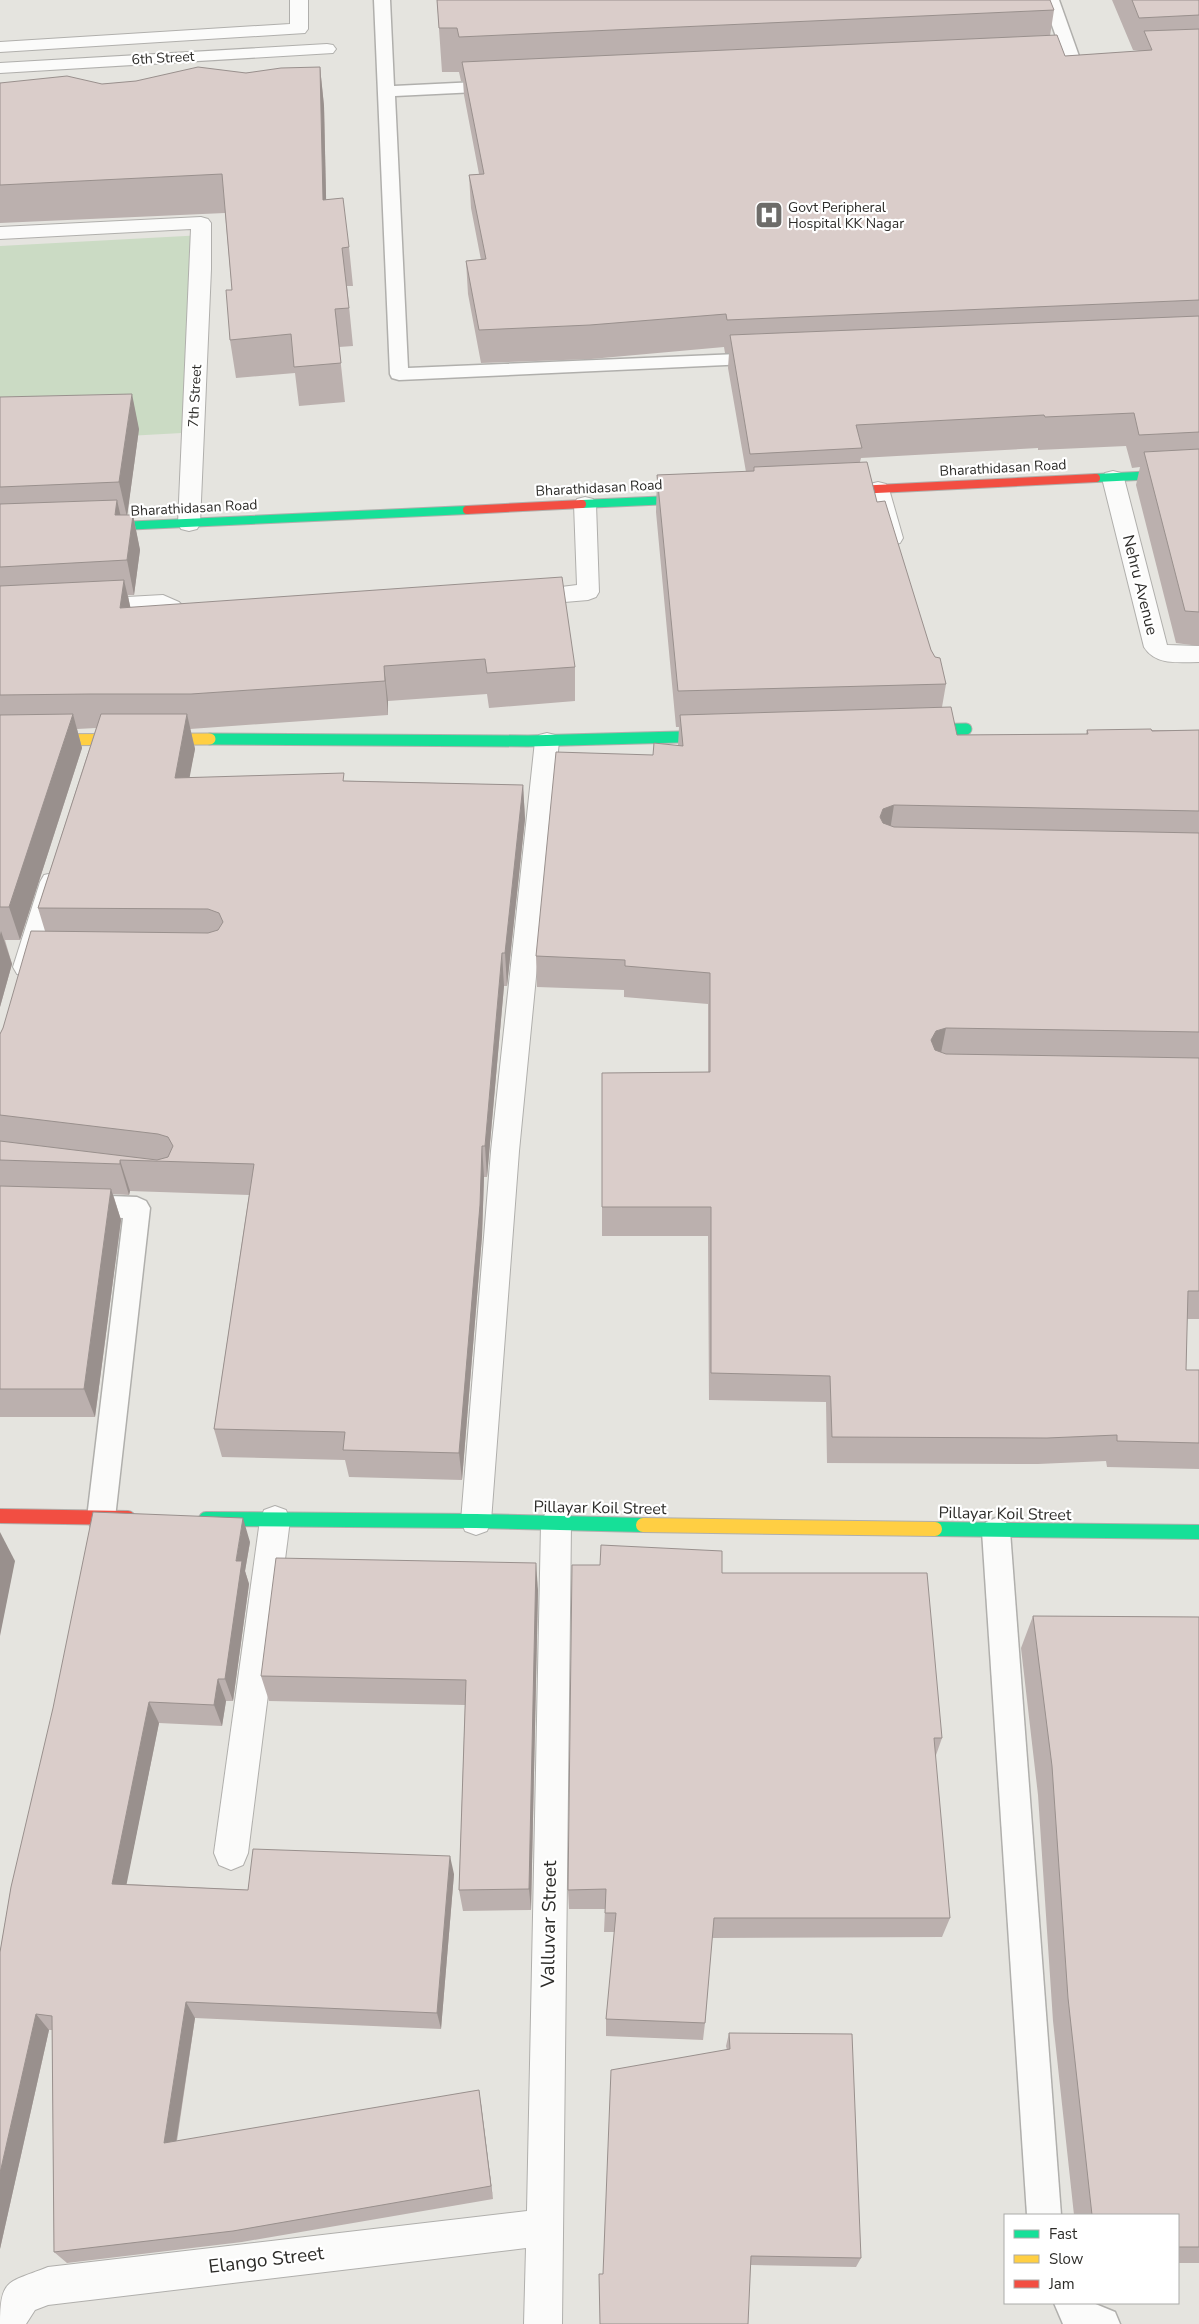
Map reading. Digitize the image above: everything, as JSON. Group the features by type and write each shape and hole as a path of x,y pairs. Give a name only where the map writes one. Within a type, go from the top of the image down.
{"street":[{"path":"0,47 299,29 299,0"},
{"name":"6th Street","path":"0,68 327,48"},
{"name":"7th Street","path":"0,233 200,223 200,269 189,524"},
{"name":"Bharathidasan Road","path":"829,491 1199,473"},
{"name":"Nehru Avenue","path":"1113,478 1156,647 1158,650 1168,654 1199,654"},
{"path":"878,489 897,555"},
{"name":"Bharathidasan Road","path":"86,528 702,498"},
{"path":"508,598 588,592 584,504"},
{"path":"66,609 163,603 171,607 176,613 190,617 222,618"},
{"path":"906,730 966,729"},
{"path":"0,740 99,738 547,741 726,736"},
{"path":"90,766 99,738"},
{"path":"476,1521 506,1151 547,741"},
{"path":"20,989 20,953 60,860"},
{"path":"20,953 59,954"},
{"path":"0,1516 140,1518"},
{"name":"Pillayar Koil Street","path":"198,1519 476,1521 996,1531 1199,1532"},
{"path":"230,1854 276,1520"},
{"name":"Valluvar Street","path":"543,2324 556,1524"},
{"name":"Elango Street","path":"5,2324 22,2296 48,2286 544,2227"}],"lane":[{"path":"382,0 399,374 784,358"},
{"path":"1051,0 1072,59"},
{"path":"1052,60 1092,58"},
{"path":"386,91 515,85"},
{"path":"59,1205 137,1208 101,1518"},
{"path":"996,1531 1044,2214"},
{"path":"1072,2304 1076,2313 1102,2324"}],"green space":[{"path":"204,235 200,432 0,443 0,246"}],"building":[{"path":"437,0 1050,0 1054,10 459,37 457,28 439,28"},
{"path":"1132,0 1199,0 1199,15 1139,18"},
{"path":"1199,29 1199,300 727,320 726,314 590,325 479,330 466,261 486,259 469,175 484,174 462,62 1057,35 1065,56 1152,50 1144,31"},
{"path":"198,67 246,73 281,68 320,67 323,200 343,198 349,247 342,248 349,308 335,309 341,363 294,367 291,334 230,340 226,290 232,290 222,174 0,185 0,83 67,76 102,84 136,81"},
{"path":"1199,316 1199,432 1139,435 1134,413 1045,417 1044,415 856,425 862,448 750,454 730,335"},
{"path":"132,394 119,482 0,487 0,397"},
{"path":"1199,449 1199,612 1185,611 1144,452"},
{"path":"867,462 877,502 885,501 931,650 935,657 940,658 946,684 678,691 657,475 754,471 754,467"},
{"path":"117,500 115,515 133,515 127,560 0,567 0,504"},
{"path":"562,577 575,667 487,673 485,659 384,666 385,681 191,694 0,695 0,586 124,580 120,608"},
{"path":"951,707 957,735 1088,734 1087,730 1199,730 1199,811 894,805 883,809 880,817 883,823 894,827 1199,833 1199,1032 946,1028 936,1031 931,1040 935,1050 946,1054 1199,1058 1199,1291 1188,1291 1186,1370 1199,1370 1199,1443 1117,1441 1117,1435 1047,1438 832,1437 830,1376 711,1373 711,1207 602,1207 602,1073 710,1072 710,973 625,966 625,960 536,956 556,752 653,755 654,743 683,746 680,715"},
{"path":"73,714 9,907 0,907 0,715"},
{"path":"101,714 187,714 175,778 344,773 343,781 523,785 505,953 502,953 485,1146 482,1146 480,1205 459,1453 343,1450 345,1432 214,1429 254,1164 120,1160 120,1164 0,1160 0,1141 157,1160 168,1157 173,1146 168,1137 158,1134 0,1115 0,1034 31,931 208,933 218,930 223,922 219,913 208,909 38,908"},
{"path":"0,1186 111,1189 84,1389 0,1389"},
{"path":"93,1512 243,1518 236,1561 242,1561 225,1679 218,1679 214,1705 149,1702 112,1884 248,1890 253,1849 450,1856 437,2013 186,2002 164,2143 479,2090 491,2186 233,2231 54,2252 52,2016 36,2014 0,2173 0,1952 11,1887 53,1708"},
{"path":"601,1545 722,1551 722,1573 927,1573 942,1738 934,1738 950,1918 714,1918 705,2023 606,2019 616,1913 605,1913 606,1889 568,1890 572,1565 600,1565"},
{"path":"276,1558 536,1563 529,1889 459,1890 466,1680 261,1676"},
{"path":"1033,1616 1199,1617 1199,2247 1179,2247 1179,2214 1092,2214 1068,1998 1052,1766"},
{"path":"729,2033 852,2034 861,2258 751,2256 748,2324 600,2324 599,2274 603,2274 611,2070 730,2049"}],"traffic: fast":[{"path":"1096,478 1199,473"},
{"path":"582,504 693,499"},
{"path":"99,527 467,510"},
{"path":"919,730 966,729"},
{"path":"210,739 528,741 716,736"},
{"path":"206,1519 476,1521 643,1525"},
{"path":"935,1529 1199,1532"}],"traffic: slow":[{"path":"0,740 210,739"},
{"path":"643,1525 935,1529"}],"traffic: jam":[{"path":"836,491 1096,478"},
{"path":"467,510 582,504"},
{"path":"0,1516 128,1518"}],"place":[{"name":"Govt Peripheral Hospital KK Nagar","path":"769,215"}]}
